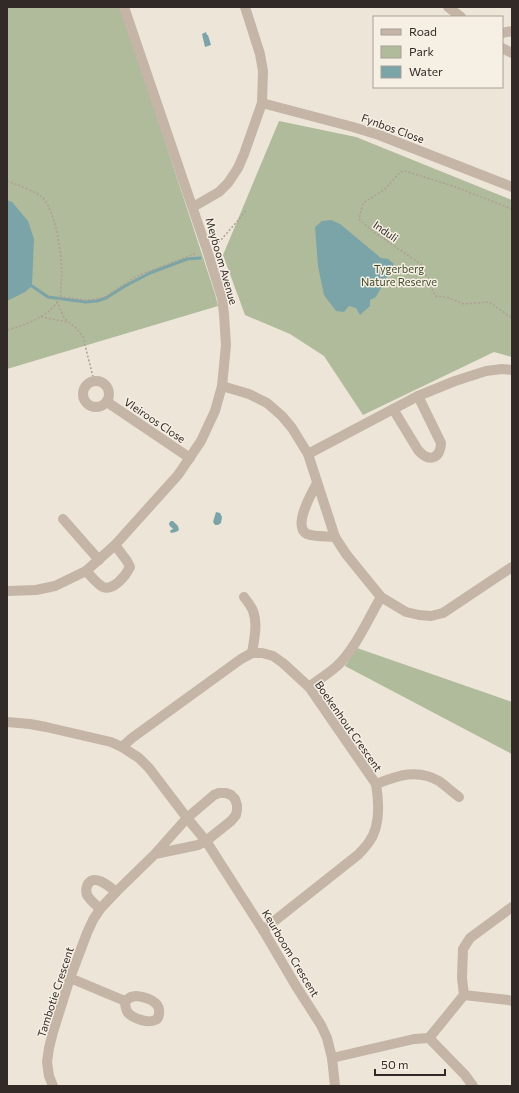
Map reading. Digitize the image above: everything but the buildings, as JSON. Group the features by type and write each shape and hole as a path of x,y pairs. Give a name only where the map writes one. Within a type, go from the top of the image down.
{"street":[{"name":"Meyboom Avenue","path":"7,591 36,590 55,586 86,572 115,545 178,475 201,442 209,425 222,386 226,345 222,298 124,7"},
{"path":"192,207 219,192 238,168 262,102 262,71 260,54 245,7"},
{"path":"448,7 460,16"},
{"path":"503,48 512,53"},
{"name":"Fynbos Close","path":"262,102 379,135 512,187"},
{"path":"308,454 418,396 455,381 486,371 502,369 512,370"},
{"name":"Vleiroos Close","path":"94,381 98,381 106,385 109,393 107,402 100,407 92,406 85,401 83,397 86,385 94,381"},
{"path":"222,386 249,394 266,402 282,416 292,428 308,454 335,537 346,554 381,597 406,612 431,616 443,613 512,567"},
{"path":"393,409 422,456 427,458 433,457 438,454 441,449 441,443 418,396"},
{"name":"Vleiroos Close","path":"107,402 190,458"},
{"path":"317,483 303,514 301,525 303,530 308,534 335,537"},
{"path":"63,519 99,560"},
{"path":"86,572 103,587 112,586 126,574 130,567 115,545"},
{"path":"309,687 337,666 346,656 381,597"},
{"path":"122,747 132,738 234,664 252,653 255,634 255,618 251,606 244,598"},
{"name":"Boekenhout Crescent","path":"252,653 262,653 273,656 309,687 376,784 378,798 376,828 370,841 359,854 263,930"},
{"name":"Keurboom Crescent","path":"7,722 30,724 111,742 139,758 149,768 206,841 321,1025 327,1038 332,1058 336,1086"},
{"path":"376,784 398,776 412,773 439,781 458,797"},
{"path":"155,854 198,845 206,841 231,821 236,815 238,804 231,795 219,793 214,795 187,818"},
{"name":"Tambotie Crescent","path":"53,1086 49,1076 47,1062 49,1048 70,978 87,933 100,909 155,854 187,818"},
{"path":"100,909 86,892 88,884 92,880 101,881 116,892"},
{"path":"332,1058 396,1042 429,1038 464,995 462,978 463,949 470,938 512,907"},
{"path":"70,978 125,1001"},
{"path":"464,995 512,1001"},
{"path":"429,1038 465,1075 473,1086"}],"path":[{"name":"Induli","path":"512,209 452,186 405,171 400,172 384,190 362,203 359,219 371,230 422,265 435,296 446,297 464,304 489,302 512,318"},
{"path":"7,181 24,187 42,198 50,212 56,232 62,274 60,297 50,309 41,317 7,330"},
{"path":"60,297 86,300 97,299 105,296 137,276 190,255 207,250 221,240 246,211"},
{"path":"57,301 63,316 83,336 94,381"},
{"path":"41,317 68,322"}],"green space":[{"path":"7,7 121,7 218,306 7,369"},
{"name":"Tygerberg Nature Reserve","path":"279,121 356,137 512,200 512,357 494,352 363,415 324,356 290,334 245,315 223,255"},
{"path":"357,648 512,702 512,754 345,666"}],"water":[{"path":"206,32 211,45 205,47 202,34"},
{"path":"7,200 12,202 28,221 34,239 32,286 25,292 7,301"},
{"path":"331,220 340,224 381,258 388,259 394,264 376,297 370,300 370,306 360,315 356,308 349,306 344,312 336,311 324,295 318,266 315,227 322,221"},
{"path":"216,512 220,513 222,517 221,523 218,525 215,525 213,522"},
{"path":"171,521 178,526 179,530 176,532 171,533 170,531 173,529 169,524"}],"waterway":[{"path":"32,286 48,297 86,302 97,301 106,298 150,273 187,259 200,258"}]}
